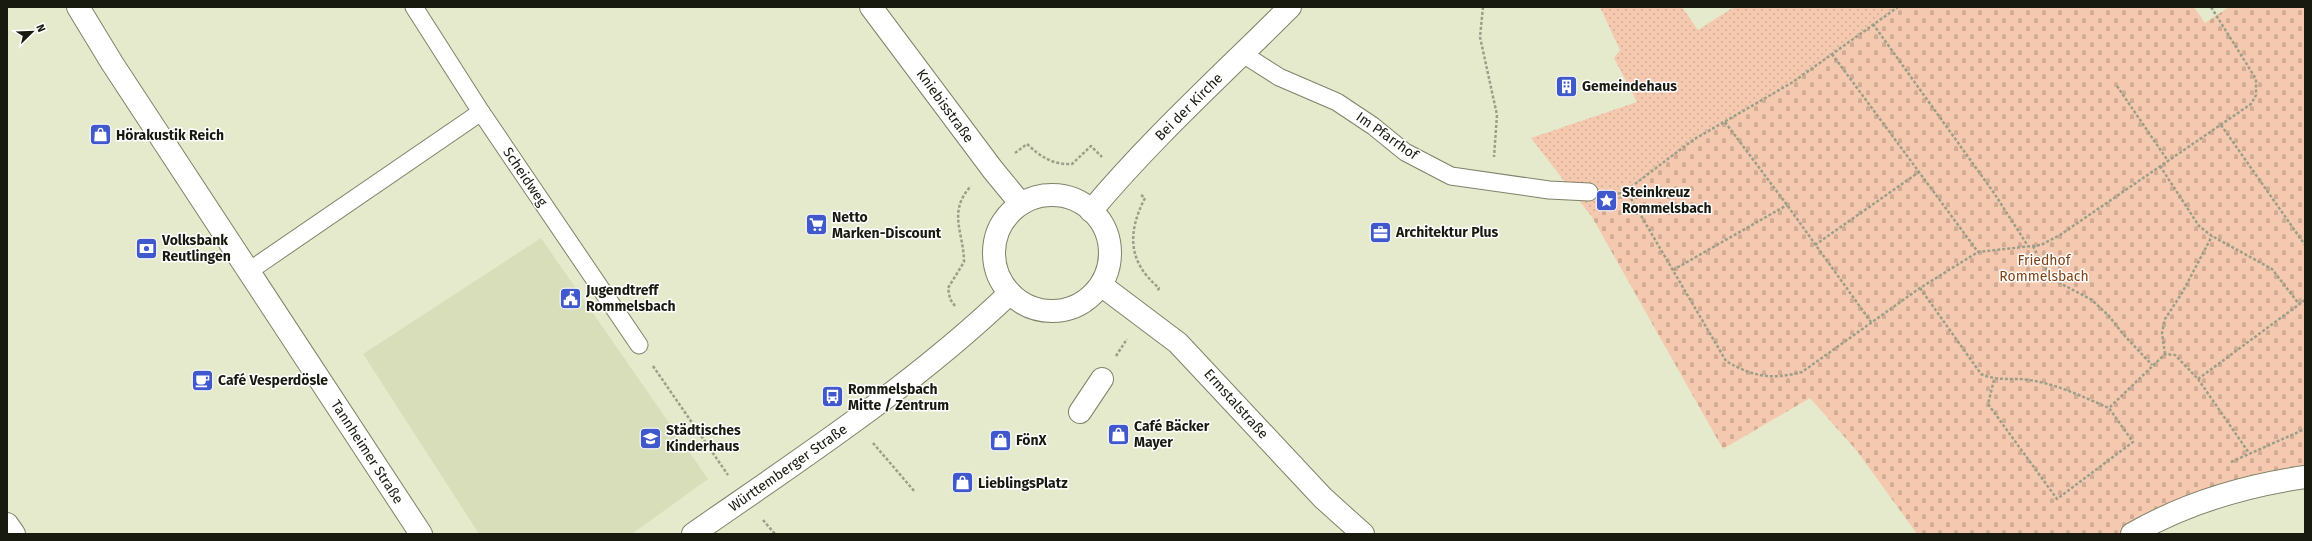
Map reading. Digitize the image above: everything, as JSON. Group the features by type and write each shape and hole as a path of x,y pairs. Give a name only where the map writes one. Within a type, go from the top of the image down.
{"street":[{"name":"Tannheimer Straße","path":"78,7 112,63 421,534"},
{"name":"Kniebisstraße","path":"871,7 993,170 1021,204"},
{"name":"Bei der Kirche","path":"1091,211 1121,175 1290,7"},
{"path":"1045,196 1058,196 1081,203 1091,211 1106,233 1109,246 1107,273 1091,296 1065,310 1050,311 1035,308 1021,302 1010,293 997,271 994,246 1004,222 1021,204 1045,196"},
{"name":"Ermstalstraße","path":"1100,285 1178,343 1323,498 1362,534"},
{"name":"Württemberger Straße","path":"693,534 855,421 946,351 1010,293"},
{"path":"1080,412 1102,379"},
{"path":"2132,534 2154,521 2208,499 2250,486 2305,476"},
{"path":"7,524 14,534"}],"lane":[{"name":"Scheidweg","path":"414,7 480,112 639,345"},
{"name":"Im Pfarrhof","path":"1243,54 1280,77 1337,102 1373,126 1406,152 1451,176 1490,183 1549,190 1589,192"},
{"path":"249,271 480,112"}],"path":[{"path":"1483,7 1480,37 1497,115 1495,153 1490,183"},
{"path":"1589,192 1607,194 1623,193 1693,140 1793,82 1898,7"},
{"path":"1626,190 1726,361 1744,372 1764,376 1784,377 1802,372 1920,288 1978,252 2041,245 2060,235 2251,104 2256,95 2256,79 2248,63 2211,7"},
{"path":"1873,24 1994,193 2028,246"},
{"path":"1832,54 1978,252"},
{"path":"2117,86 2168,161"},
{"path":"1725,122 1788,205 1871,322"},
{"path":"2221,125 2305,245"},
{"path":"974,326 953,303 948,288 964,262 958,226 958,210 962,197 970,187 1027,144 1048,160 1060,164 1072,164 1091,146 1121,175"},
{"path":"2160,166 2188,213 2199,226 2212,236 2272,269 2299,304"},
{"path":"1815,245 1919,172"},
{"path":"1673,270 1788,205"},
{"path":"2165,354 2162,333 2165,319 2182,293 2212,236"},
{"path":"2033,246 2042,264 2056,280 2092,300 2109,316 2138,352 2152,366"},
{"path":"1920,288 1981,374 1994,380 2010,378 2053,385 2109,408 2133,442 2058,499 1988,404 1994,380"},
{"path":"2198,379 2305,300"},
{"path":"639,345 744,499"},
{"path":"2109,408 2165,354 2175,355 2198,379 2249,453"},
{"path":"855,421 915,492"}],"shaded area":[{"path":"541,238 708,479 632,534 479,534 363,354"}],"green space":[{"path":"1600,7 1682,7 1698,30 1734,7 1898,7 1793,82 1693,140 1592,217 1531,138 1637,102 1614,58 1620,50"},
{"name":"Friedhof Rommelsbach","path":"1898,7 2194,7 2205,23 2229,7 2305,7 2305,477 2132,534 1917,534 1857,451 1810,398 1723,449 1592,217 1693,140 1793,82"}],"place":[{"name":"Gemeindehaus","path":"1567,86"},
{"name":"Hörakustik Reich","path":"101,135"},
{"name":"Steinkreuz Rommelsbach","path":"1607,200"},
{"name":"Netto Marken-Discount","path":"817,225"},
{"name":"Architektur Plus","path":"1381,232"},
{"name":"Volksbank Reutlingen","path":"147,248"},
{"name":"Jugendtreff Rommelsbach","path":"570,298"},
{"name":"Café Vesperdösle","path":"203,380"},
{"name":"Rommelsbach Mitte / Zentrum","path":"833,397"},
{"name":"Café Bäcker Mayer","path":"1119,434"},
{"name":"Städtisches Kinderhaus","path":"650,438"},
{"name":"FönX","path":"1000,440"},
{"name":"LieblingsPlatz","path":"962,483"}]}
